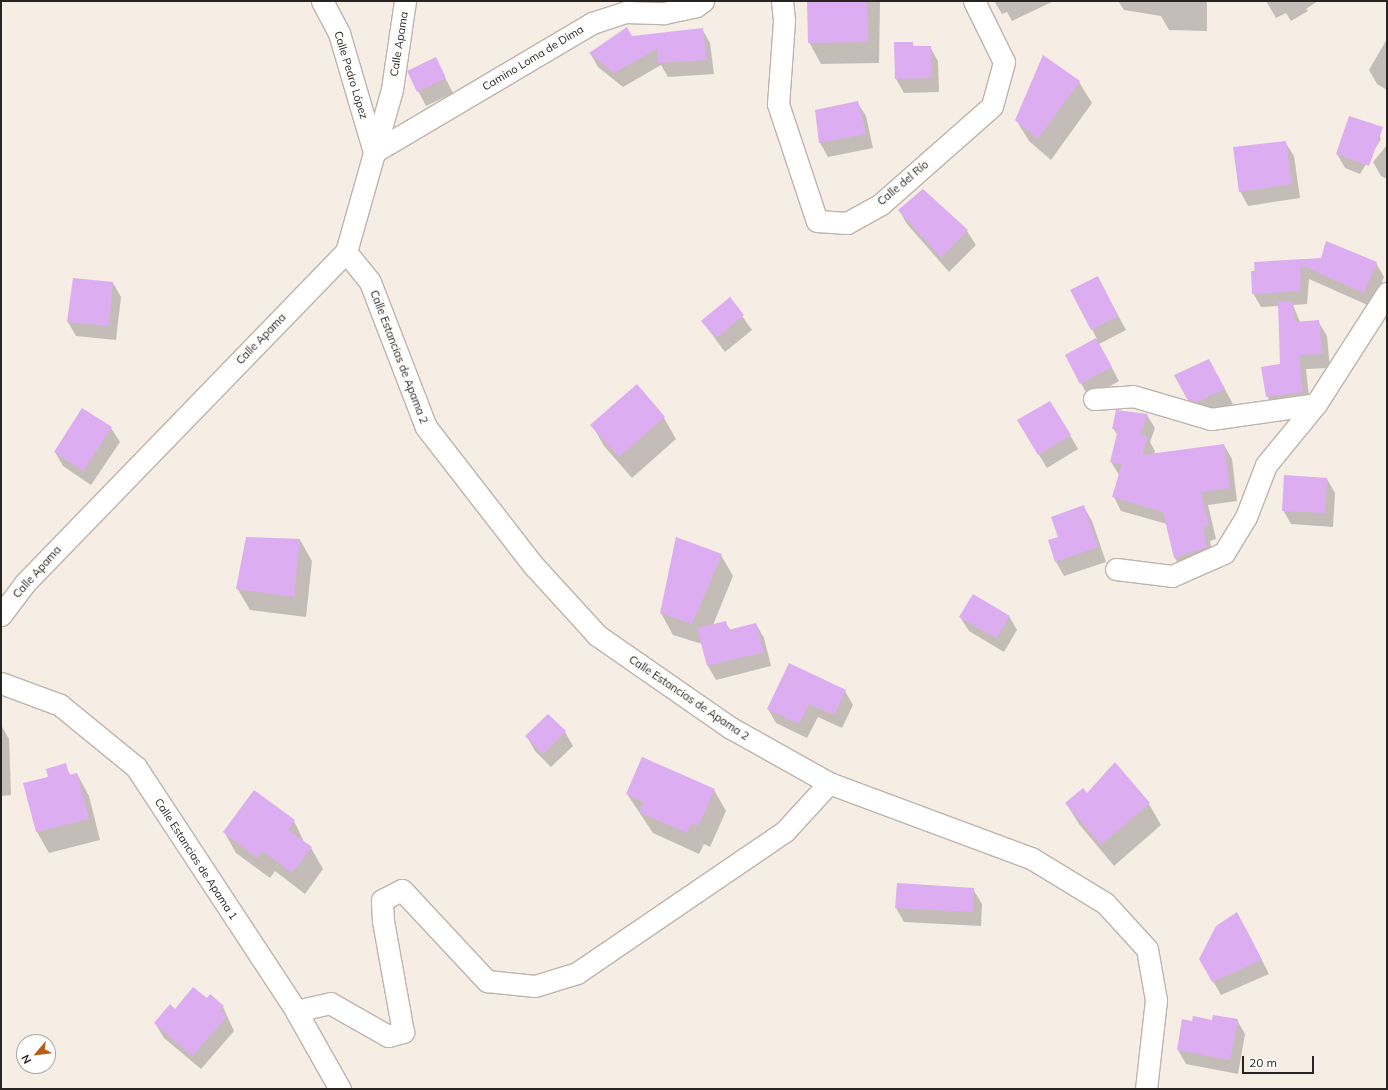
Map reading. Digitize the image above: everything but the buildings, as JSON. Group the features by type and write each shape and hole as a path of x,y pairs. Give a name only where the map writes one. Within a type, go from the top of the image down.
{"street":[{"name":"Calle Pedro López","path":"322,1 339,33 374,152"},
{"name":"Calle Apama","path":"1,615 25,583 346,252 392,89 405,1"},
{"name":"Camino Loma de Dima","path":"374,152 592,23 626,12 664,13 696,6 703,1"},
{"name":"Calle del Río","path":"782,1 784,21 778,104 817,221 847,223 881,204 992,106 1004,62 974,1"},
{"name":"Calle Estancias de Apama 2","path":"346,252 370,282 426,427 534,566 597,635 731,728 829,783 1031,858 1105,903 1148,950 1156,1000 1146,1089"},
{"path":"1116,568 1172,576 1224,553 1246,517 1266,465 1316,404 1387,293"},
{"path":"1094,399 1133,396 1212,419 1316,404"},
{"name":"Calle Estancias de Apama 1","path":"1,683 60,705 136,767 296,1011 340,1089"},
{"path":"296,1011 330,1004 388,1036 404,1032 382,920 382,900 402,890 487,981 535,986 577,973 785,831 829,783"}]}
